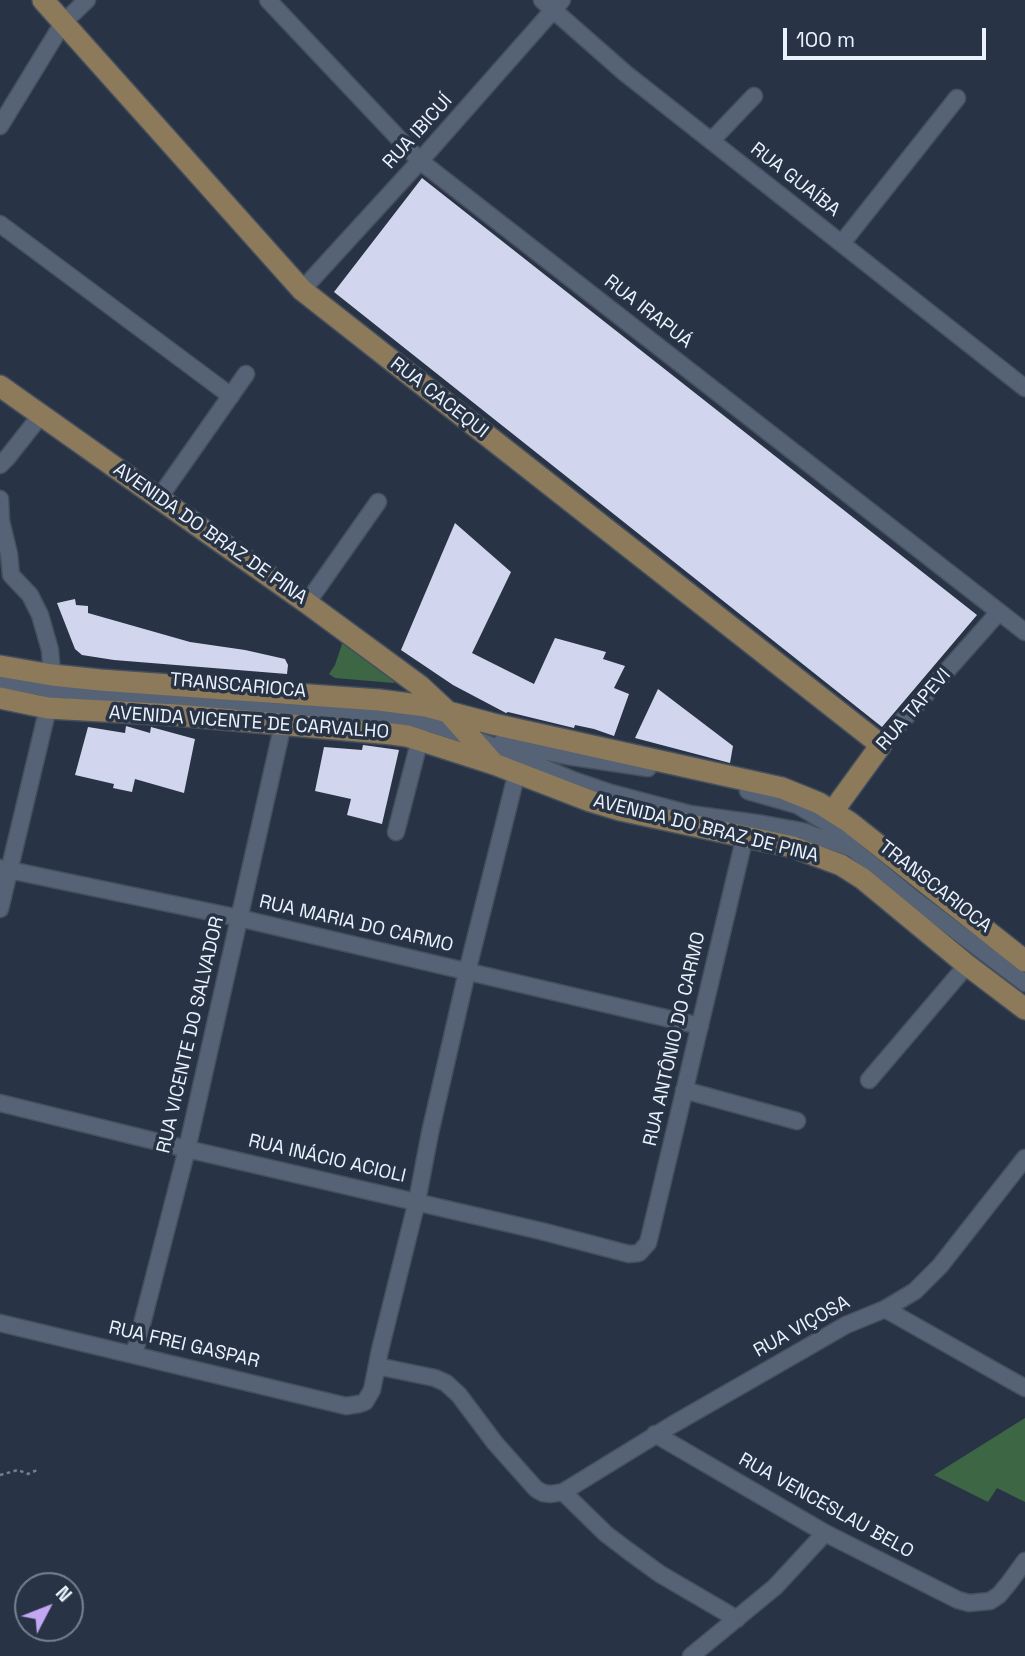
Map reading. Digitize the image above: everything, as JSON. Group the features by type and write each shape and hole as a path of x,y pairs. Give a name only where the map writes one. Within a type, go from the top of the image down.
{"main road":[{"name":"RUA CACEQUI","path":"43,0 302,290 881,746"},
{"name":"AVENIDA DO BRAZ DE PINA","path":"0,386 307,603 426,691 494,764 620,810 793,846 841,864 1025,1009"},
{"name":"AVENIDA VICENTE DE CARVALHO","path":"0,666 50,691 176,715 392,734 420,739 494,764"},
{"name":"AVENIDA VICENTE DE CARVALHO","path":"0,698 50,691 379,700 426,706 449,713"},
{"name":"AVENIDA DO BRAZ DE PINA","path":"449,713 782,788 819,803 849,822 1025,961"},
{"name":"RUA TAPEVI","path":"833,811 881,746"}],"street":[{"path":"0,126 63,23 87,0"},
{"name":"RUA IRAPUÁ","path":"268,0 421,161 1025,632"},
{"name":"RUA IBICUÍ","path":"302,290 421,161 552,3"},
{"name":"RUA GUAÍBA","path":"552,3 625,73 1025,388"},
{"path":"711,141 754,96"},
{"path":"842,243 957,98"},
{"path":"0,224 231,396"},
{"path":"159,498 246,374"},
{"path":"0,465 41,415"},
{"path":"0,499 1,521 9,554 6,573 30,595 40,615 50,650 50,691 5,870 0,909"},
{"path":"307,603 377,502"},
{"name":"RUA TAPEVI","path":"881,746 999,612"},
{"name":"TRANSCARIOCA","path":"0,680 50,691 271,711 402,719 431,724 471,737 611,793 690,814 802,831 853,849"},
{"name":"RUA VICENTE DO SALVADOR","path":"134,1355 187,1149 283,724"},
{"name":"TRANSCARIOCA","path":"471,737 695,777 797,805 830,825 844,836 853,849 914,899 1025,983"},
{"path":"396,832 420,739"},
{"path":"517,772 467,972 417,1201 377,1366 435,1378 446,1383 459,1395 495,1443 536,1489 542,1493 563,1492 606,1534 627,1550 660,1574 737,1619"},
{"name":"RUA ANTÔNIO DO CARMO","path":"644,1250 650,1236 745,836"},
{"name":"RUA MARIA DO CARMO","path":"5,870 239,918 701,1026"},
{"path":"869,1080 967,965"},
{"path":"684,1090 797,1121"},
{"name":"RUA INÁCIO ACIOLI","path":"0,1103 629,1254 644,1250"},
{"name":"RUA VIÇOSA","path":"563,1492 655,1434 846,1325 885,1309 915,1291 934,1273 1025,1157"},
{"path":"885,1309 1025,1388"},
{"name":"RUA FREI GASPAR","path":"0,1323 346,1405 359,1405 370,1396 377,1366"},
{"name":"RUA VENCESLAU BELO","path":"655,1434 825,1533 958,1600 969,1603 990,1601 999,1595 1025,1561"},
{"path":"691,1656 775,1587 825,1533"}],"path":[{"path":"0,1475 18,1470 28,1474 37,1471"}],"green space":[{"path":"343,641 398,676 394,683 335,678 329,674"},
{"path":"1025,1418 1025,1502 997,1488 988,1502 934,1475"}],"building":[{"path":"422,178 977,615 882,727 334,292"},
{"path":"455,523 511,572 472,653 534,684 555,638 606,652 603,659 625,666 614,688 629,694 614,736 594,729 575,725 574,728 506,713 453,685 401,650"},
{"path":"75,599 76,605 88,606 88,613 190,642 285,659 288,665 287,674 82,655 75,649 57,603"},
{"path":"658,689 733,746 730,763 635,738"},
{"path":"126,726 150,733 151,727 195,739 184,793 135,779 132,792 113,788 114,784 75,775 88,727 125,733"},
{"path":"363,745 399,750 382,824 347,815 351,799 315,791 324,747 362,750"}]}
